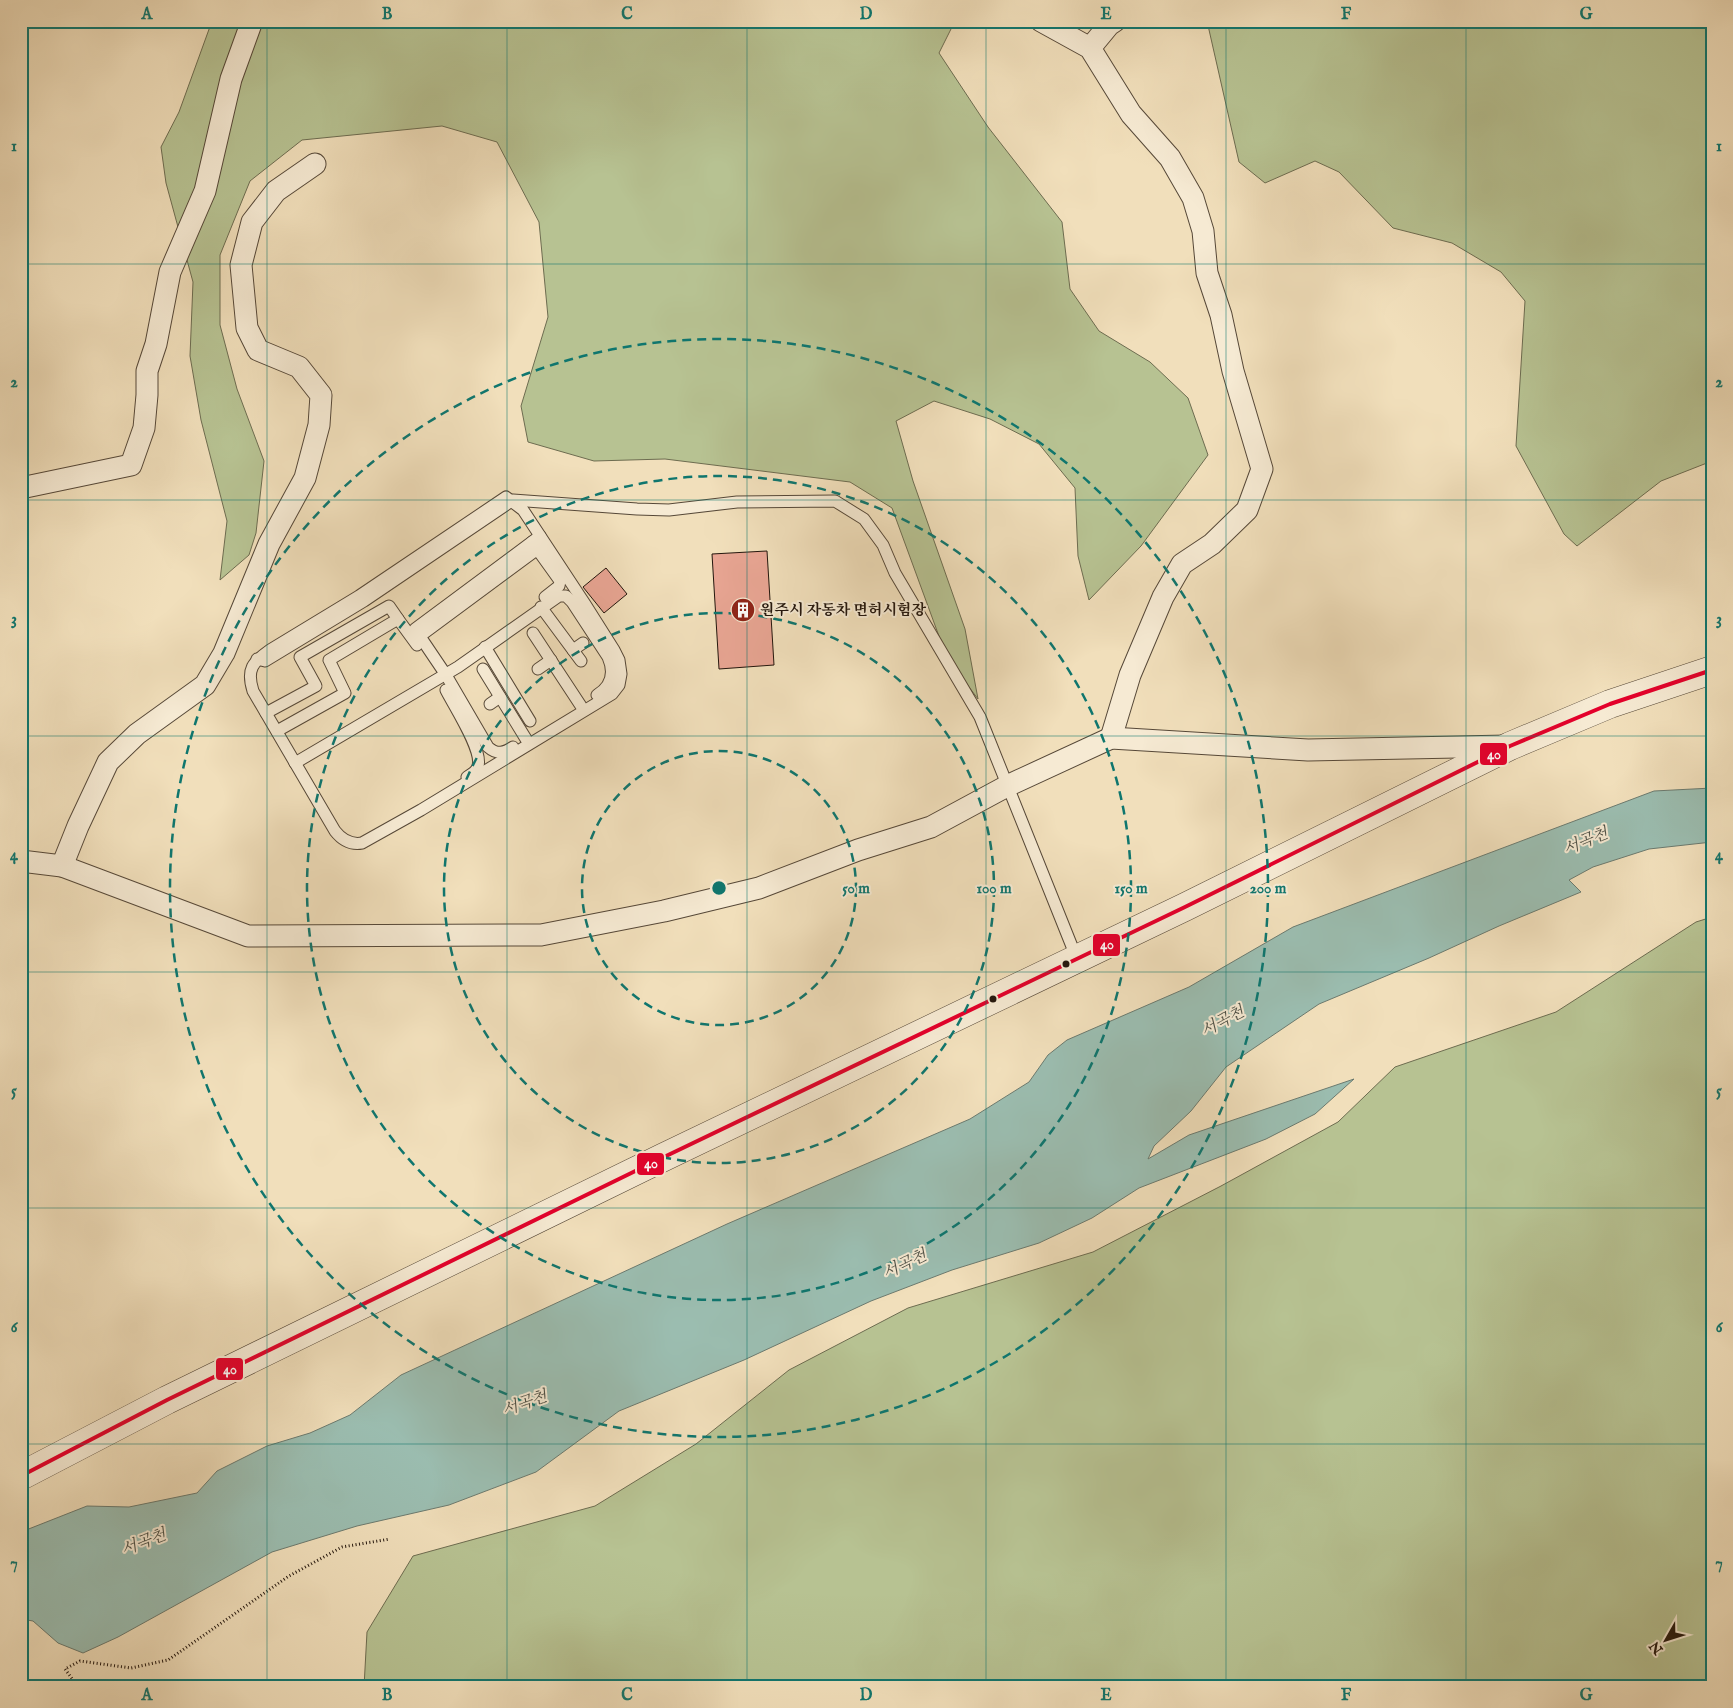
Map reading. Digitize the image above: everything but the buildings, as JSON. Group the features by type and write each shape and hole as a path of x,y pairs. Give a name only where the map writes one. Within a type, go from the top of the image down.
{"street":[{"path":"21,488 131,465 144,428 147,371 156,344 170,272 205,190 231,78 252,21"},
{"path":"1040,21 1090,48 1131,114 1170,158 1193,198 1203,231 1207,273 1221,315 1233,371 1262,469 1247,510 1212,544 1182,564 1162,597 1130,675 1111,738"},
{"path":"1090,48 1109,24 1115,21"},
{"path":"62,866 78,826 108,762 137,734 205,685 224,653 269,544 305,478 319,425 321,395 299,367 258,350 247,328 241,265 252,222 276,191 315,164"},
{"path":"21,1476 176,1396 1510,746 1610,704 1712,670"},
{"path":"21,861 62,866 248,936 541,935 664,911 759,888 858,850 931,827 1007,786 1111,738 1308,750 1510,746"}],"lane":[{"path":"442,674 559,586 560,582 538,543 523,510 510,499"},
{"path":"266,713 316,686 300,657 389,606 442,674 477,749 478,766 476,771 470,775 364,837 353,840 347,838 337,827 266,713 250,682 251,669 257,659 510,499 669,510 737,502 835,501 864,519 883,545 895,573 980,717 1076,959"},
{"path":"295,759 442,674 559,596 569,598 608,657 613,674 608,687 604,691 505,752 497,753 488,748 442,674 420,636 538,543"},
{"path":"295,759 338,835 353,844 362,843 421,810 612,694 619,684 621,674 618,660 585,604 538,543"},
{"path":"541,607 581,661"},
{"path":"277,731 346,693 329,660 398,619"},
{"path":"533,633 581,706"},
{"path":"573,650 583,643"},
{"path":"484,647 523,700 530,722"},
{"path":"538,669 551,660"},
{"path":"483,669 526,739"},
{"path":"490,704 500,697"}],"path":[{"path":"78,1687 65,1669 80,1661 131,1668 168,1660 289,1576 342,1547 390,1539"}],"green space":[{"path":"212,21 955,21 939,53 988,127 1062,222 1070,289 1099,331 1150,362 1188,398 1208,455 1141,546 1089,600 1078,556 1075,488 1039,444 990,419 934,401 896,421 913,481 965,629 978,699 947,658 892,508 850,482 665,459 594,461 528,442 521,406 548,317 539,222 497,142 442,126 302,140 250,181 220,255 220,325 237,389 264,461 256,533 249,555 220,580 227,521 201,420 190,356 193,282 166,183 161,147 179,112"},
{"path":"1207,21 1712,21 1712,461 1661,481 1577,546 1564,534 1516,446 1525,301 1501,272 1452,243 1393,228 1339,172 1315,161 1265,183 1239,162"},
{"path":"1712,917 1712,1687 364,1687 367,1632 413,1556 595,1506 696,1444 789,1370 908,1308 1093,1252 1221,1186 1338,1122 1395,1067 1556,1012 1696,922"}],"water":[{"name":"서곡천","path":"1712,788 1712,842 1649,849 1593,867 1569,880 1581,892 1319,1004 1226,1067 1191,1111 1154,1146 1148,1159 1189,1135 1354,1079 1315,1114 1266,1139 1139,1188 1092,1218 1039,1243 952,1270 871,1301 744,1360 619,1411 536,1472 449,1505 357,1526 272,1552 118,1637 83,1653 58,1643 33,1621 21,1619 21,1532 87,1506 129,1507 197,1493 217,1471 267,1446 310,1433 350,1415 401,1375 727,1224 970,1119 1029,1082 1048,1055 1067,1040 1189,987 1293,927 1654,791"}],"transit line":[{"name":"40","path":"21,1476 167,1400 664,1157 1185,907 1510,746 1610,704 1712,670"}],"place":[{"name":"원주시 자동차 면허시험장","path":"743,610"}]}
